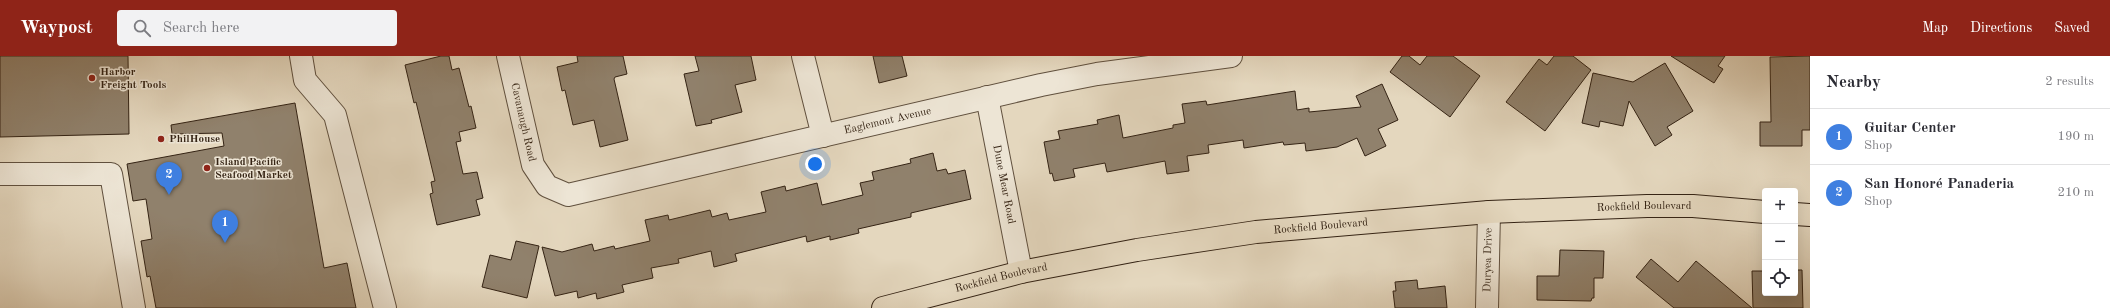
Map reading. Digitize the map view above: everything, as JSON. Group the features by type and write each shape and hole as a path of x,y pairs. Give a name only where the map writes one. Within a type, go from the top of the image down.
{"main road":[{"name":"Rockfield Boulevard","path":"883,308 1021,272 1137,250 1256,232 1489,212 1647,206 1693,206 1762,212"},
{"path":"1798,214 1810,215"}],"street":[{"path":"301,56 305,80 334,115 385,308"},
{"name":"Cavanaugh Road","path":"508,56 533,164 547,186"},
{"path":"803,56 823,136"},
{"name":"Eaglemont Avenue","path":"547,186 568,194 1097,74 1231,56"},
{"name":"Dune Mear Road","path":"987,98 1021,272"},
{"path":"0,174 110,174 134,308"},
{"name":"Duryea Drive","path":"1487,308 1489,212"}],"building":[{"path":"0,56 128,56 129,134 0,137"},
{"path":"441,56 449,56 452,70 459,68 469,107 471,106 476,128 459,132 461,141 456,142 463,174 477,172 483,198 476,200 480,215 437,225 430,194 433,193 431,182 435,181 416,102 414,103 405,65"},
{"path":"577,56 623,56 627,74 615,77 614,79 628,140 600,147 594,120 573,125 565,90 562,91 557,67 578,62"},
{"path":"695,56 751,56 756,80 735,85 742,112 711,120 712,123 696,126 684,74 699,71"},
{"path":"873,56 902,56 907,76 879,83"},
{"path":"1402,56 1409,56 1420,65 1427,56 1453,56 1480,76 1450,117 1390,72"},
{"path":"1554,56 1573,56 1591,70 1545,131 1506,102 1539,59 1547,65"},
{"path":"1671,56 1725,56 1718,66 1723,69 1714,83"},
{"path":"1810,56 1810,130 1802,130 1802,146 1760,146 1760,122 1771,122 1770,57"},
{"path":"1665,63 1693,111 1667,127 1672,135 1655,146 1629,101 1623,126 1600,121 1599,127 1582,123 1593,73 1633,82"},
{"path":"1382,84 1398,120 1378,129 1386,146 1365,156 1357,138 1337,147 1306,151 1305,143 1284,145 1283,142 1244,148 1243,140 1208,145 1209,153 1187,156 1189,171 1167,174 1165,161 1107,172 1105,163 1073,169 1075,177 1054,181 1052,173 1050,174 1044,142 1060,139 1058,131 1098,124 1097,120 1119,115 1123,138 1173,128 1173,125 1185,123 1182,104 1206,101 1207,105 1295,91 1297,110 1309,108 1309,112 1361,107 1356,96"},
{"path":"295,103 324,268 347,263 356,308 156,308 150,276 147,277 141,241 152,239 146,199 133,201 127,164 224,146 222,133 172,134 171,125"},
{"path":"933,153 937,171 946,169 948,174 965,170 971,199 911,213 911,217 858,229 859,233 830,240 830,236 807,242 806,236 735,254 737,261 714,267 711,251 678,259 679,263 651,268 653,278 622,285 624,292 597,299 596,293 578,298 577,291 555,296 542,247 562,252 592,244 594,251 614,246 615,249 650,241 645,220 668,215 669,220 710,210 712,217 727,213 729,220 766,212 761,192 785,186 786,191 817,183 822,205 863,195 860,183 874,180 872,172 911,163 910,159"},
{"path":"516,241 539,246 527,298 482,287 490,255 511,260"},
{"path":"1560,250 1604,251 1603,278 1594,278 1594,298 1592,298 1591,301 1537,300 1537,276 1559,276"},
{"path":"1651,259 1678,282 1696,261 1752,308 1674,308 1636,277"},
{"path":"1798,270 1802,270 1803,308 1753,308 1752,271 1762,271 1762,296 1798,296"},
{"path":"1417,280 1418,289 1445,286 1447,308 1395,308 1393,291 1396,291 1395,282"}],"place":[{"name":"Harbor Freight Tools","path":"92,78"},
{"name":"PhilHouse","path":"161,139"},
{"name":"Island Pacific Seafood Market","path":"207,168"},
{"name":"San Honoré Panaderia","path":"169,195"},
{"name":"Guitar Center","path":"225,243"}]}
